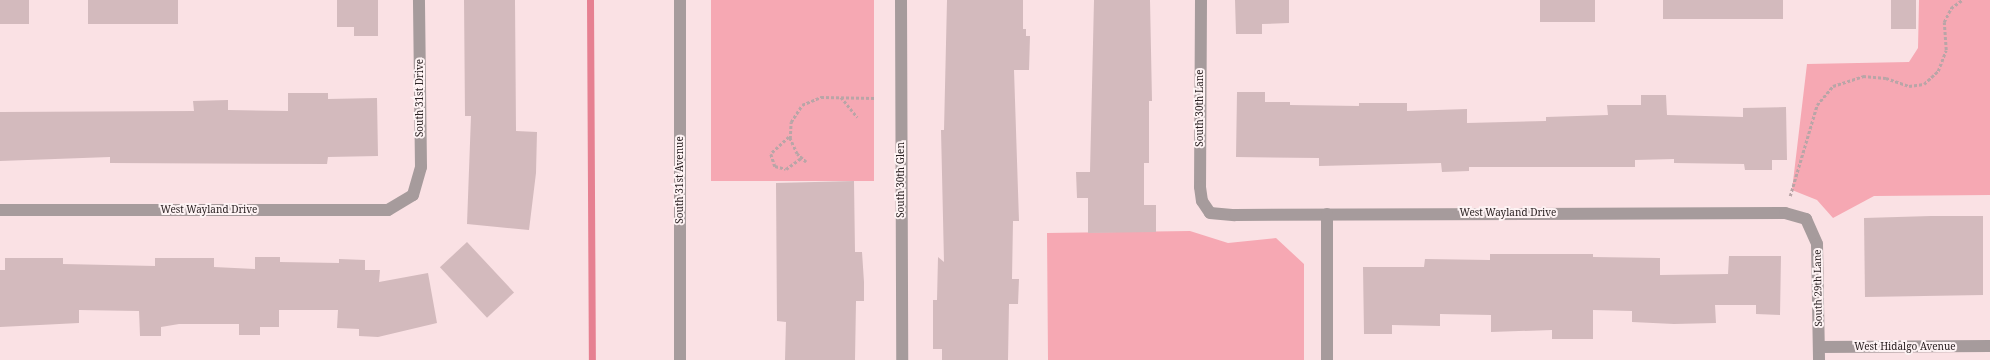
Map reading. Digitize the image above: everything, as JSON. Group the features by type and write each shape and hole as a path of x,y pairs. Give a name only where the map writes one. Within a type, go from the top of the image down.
{"street":[{"name":"South 31st Drive","path":"413,195 420,167 419,0"},
{"name":"South 31st Avenue","path":"680,0 680,360"},
{"name":"South 30th Glen","path":"901,0 902,360"},
{"name":"South 30th Lane","path":"1200,0 1200,187 1202,201 1210,213"},
{"name":"West Wayland Drive","path":"0,210 388,210 413,195"},
{"name":"West Wayland Drive","path":"1210,213 1785,213 1806,219"},
{"path":"1327,214 1327,360"},
{"name":"South 29th Lane","path":"1806,219 1817,244 1819,360"},
{"name":"West Hidalgo Avenue","path":"1819,347 1990,346"}],"path":[{"path":"1785,213 1817,105 1833,86 1863,76 1886,78 1908,86 1924,84 1938,71 1946,50 1944,22 1951,8 1962,0"},
{"path":"806,162 793,148 790,137 791,122 802,105 822,97 876,98"},
{"path":"841,97 857,117"},
{"path":"790,137 771,154 775,166 786,169 801,158"}],"shaded area":[{"path":"711,0 874,0 874,181 711,181"},
{"path":"1919,0 1990,0 1990,195 1874,196 1833,218 1817,200 1792,190 1807,64 1909,62 1918,48"},
{"path":"1190,231 1228,243 1276,238 1304,264 1304,360 1048,360 1047,233"}],"building":[{"path":"0,0 29,0 29,24 0,24"},
{"path":"88,0 178,0 178,24 88,24"},
{"path":"337,0 378,0 378,36 354,36 354,27 337,27"},
{"path":"464,0 515,0 516,131 537,132 536,173 529,230 467,224 471,116 465,116"},
{"path":"947,0 1023,0 1023,29 1026,29 1026,36 1030,36 1029,70 1014,70 1019,221 1013,221 1012,279 1019,279 1018,304 1009,304 1008,360 942,360 942,349 933,349 933,300 937,300 938,257 944,262 941,130 944,130"},
{"path":"1094,0 1150,0 1152,101 1149,101 1149,163 1144,163 1144,205 1156,205 1156,232 1088,233 1088,198 1077,198 1076,172 1090,172"},
{"path":"1235,0 1289,0 1289,23 1262,24 1262,34 1236,34"},
{"path":"1540,0 1595,0 1595,22 1540,22"},
{"path":"1663,0 1783,0 1783,19 1663,19"},
{"path":"1891,0 1916,0 1916,29 1891,29"},
{"path":"1237,92 1265,92 1265,102 1290,102 1290,105 1359,106 1359,103 1407,103 1407,111 1467,109 1467,123 1546,121 1546,117 1608,115 1607,105 1641,105 1641,95 1666,95 1667,115 1743,117 1743,108 1786,107 1787,160 1772,160 1772,170 1745,170 1744,164 1674,163 1674,159 1635,160 1635,167 1469,167 1469,171 1442,172 1441,163 1319,166 1319,158 1236,157"},
{"path":"288,93 328,93 328,99 377,98 378,156 328,157 327,164 110,163 110,157 0,161 0,112 194,111 193,101 228,100 228,110 288,111"},
{"path":"854,181 855,252 862,252 864,282 864,301 856,301 855,360 785,360 786,322 777,321 776,183"},
{"path":"1983,216 1983,295 1865,297 1864,218"},
{"path":"467,242 514,292 487,318 440,267"},
{"path":"1490,254 1593,254 1593,257 1660,258 1660,275 1728,274 1729,256 1781,256 1780,315 1756,314 1756,305 1715,305 1716,323 1674,324 1632,322 1632,311 1593,310 1593,339 1552,339 1552,330 1491,332 1491,315 1440,314 1440,326 1392,325 1392,334 1364,334 1363,267 1424,267 1425,259 1490,260"},
{"path":"255,257 280,257 280,262 339,263 339,259 365,260 365,270 380,270 379,282 428,273 437,323 378,337 359,336 359,329 337,328 338,310 279,310 279,327 260,327 260,335 239,335 239,324 179,324 161,327 161,336 140,336 139,311 79,310 79,323 0,327 0,270 5,270 5,258 63,258 63,264 155,266 155,258 214,258 214,267 255,269"}],"waterway":[{"path":"590,0 592,360"}]}
